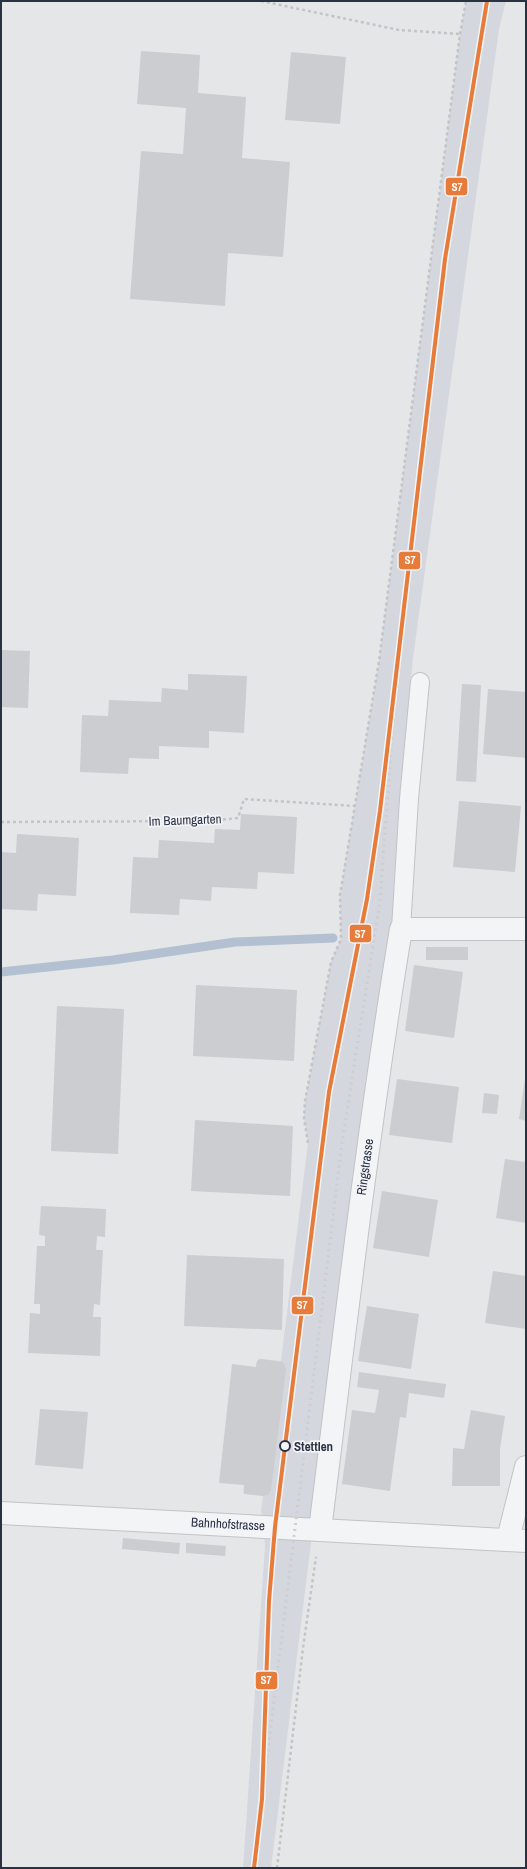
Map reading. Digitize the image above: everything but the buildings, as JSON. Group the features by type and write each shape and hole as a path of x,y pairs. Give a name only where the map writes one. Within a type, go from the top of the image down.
{"street":[{"path":"401,929 526,930"},
{"name":"Ringstrasse","path":"320,1530 357,1227 380,1056 401,929"},
{"path":"517,1540 526,1467"},
{"name":"Bahnhofstrasse","path":"1,1513 517,1540"}],"lane":[{"path":"401,929 409,806 420,682"}],"path":[{"path":"261,1 399,30 460,34"},
{"path":"308,1143 304,1118 305,1101 331,962 341,939 340,895 379,661 460,34 466,1"},
{"name":"Im Baumgarten","path":"1,822 208,821 238,818 244,799 355,806"},
{"path":"277,1868 303,1648 320,1530"}],"shaded area":[{"path":"466,1 506,1 499,29 413,658 400,799 393,916 360,1144 271,1868 243,1868 265,1547 264,1526 261,1511 263,1496 243,1493 244,1485 247,1486 256,1367 257,1361 260,1359 281,1361 308,1143 304,1118 305,1101 331,962 341,939 340,895 379,661 460,34"}],"waterway":[{"path":"1,972 113,960 235,942 333,938"}],"railway":[{"path":"262,1799 342,1143 380,901 397,667"}],"transit line":[{"name":"S7","path":"254,1868 262,1799 269,1601 275,1527 329,1092 367,899 380,811 445,259 487,1"}],"place":[{"name":"Stettlen","path":"285,1446"}]}
